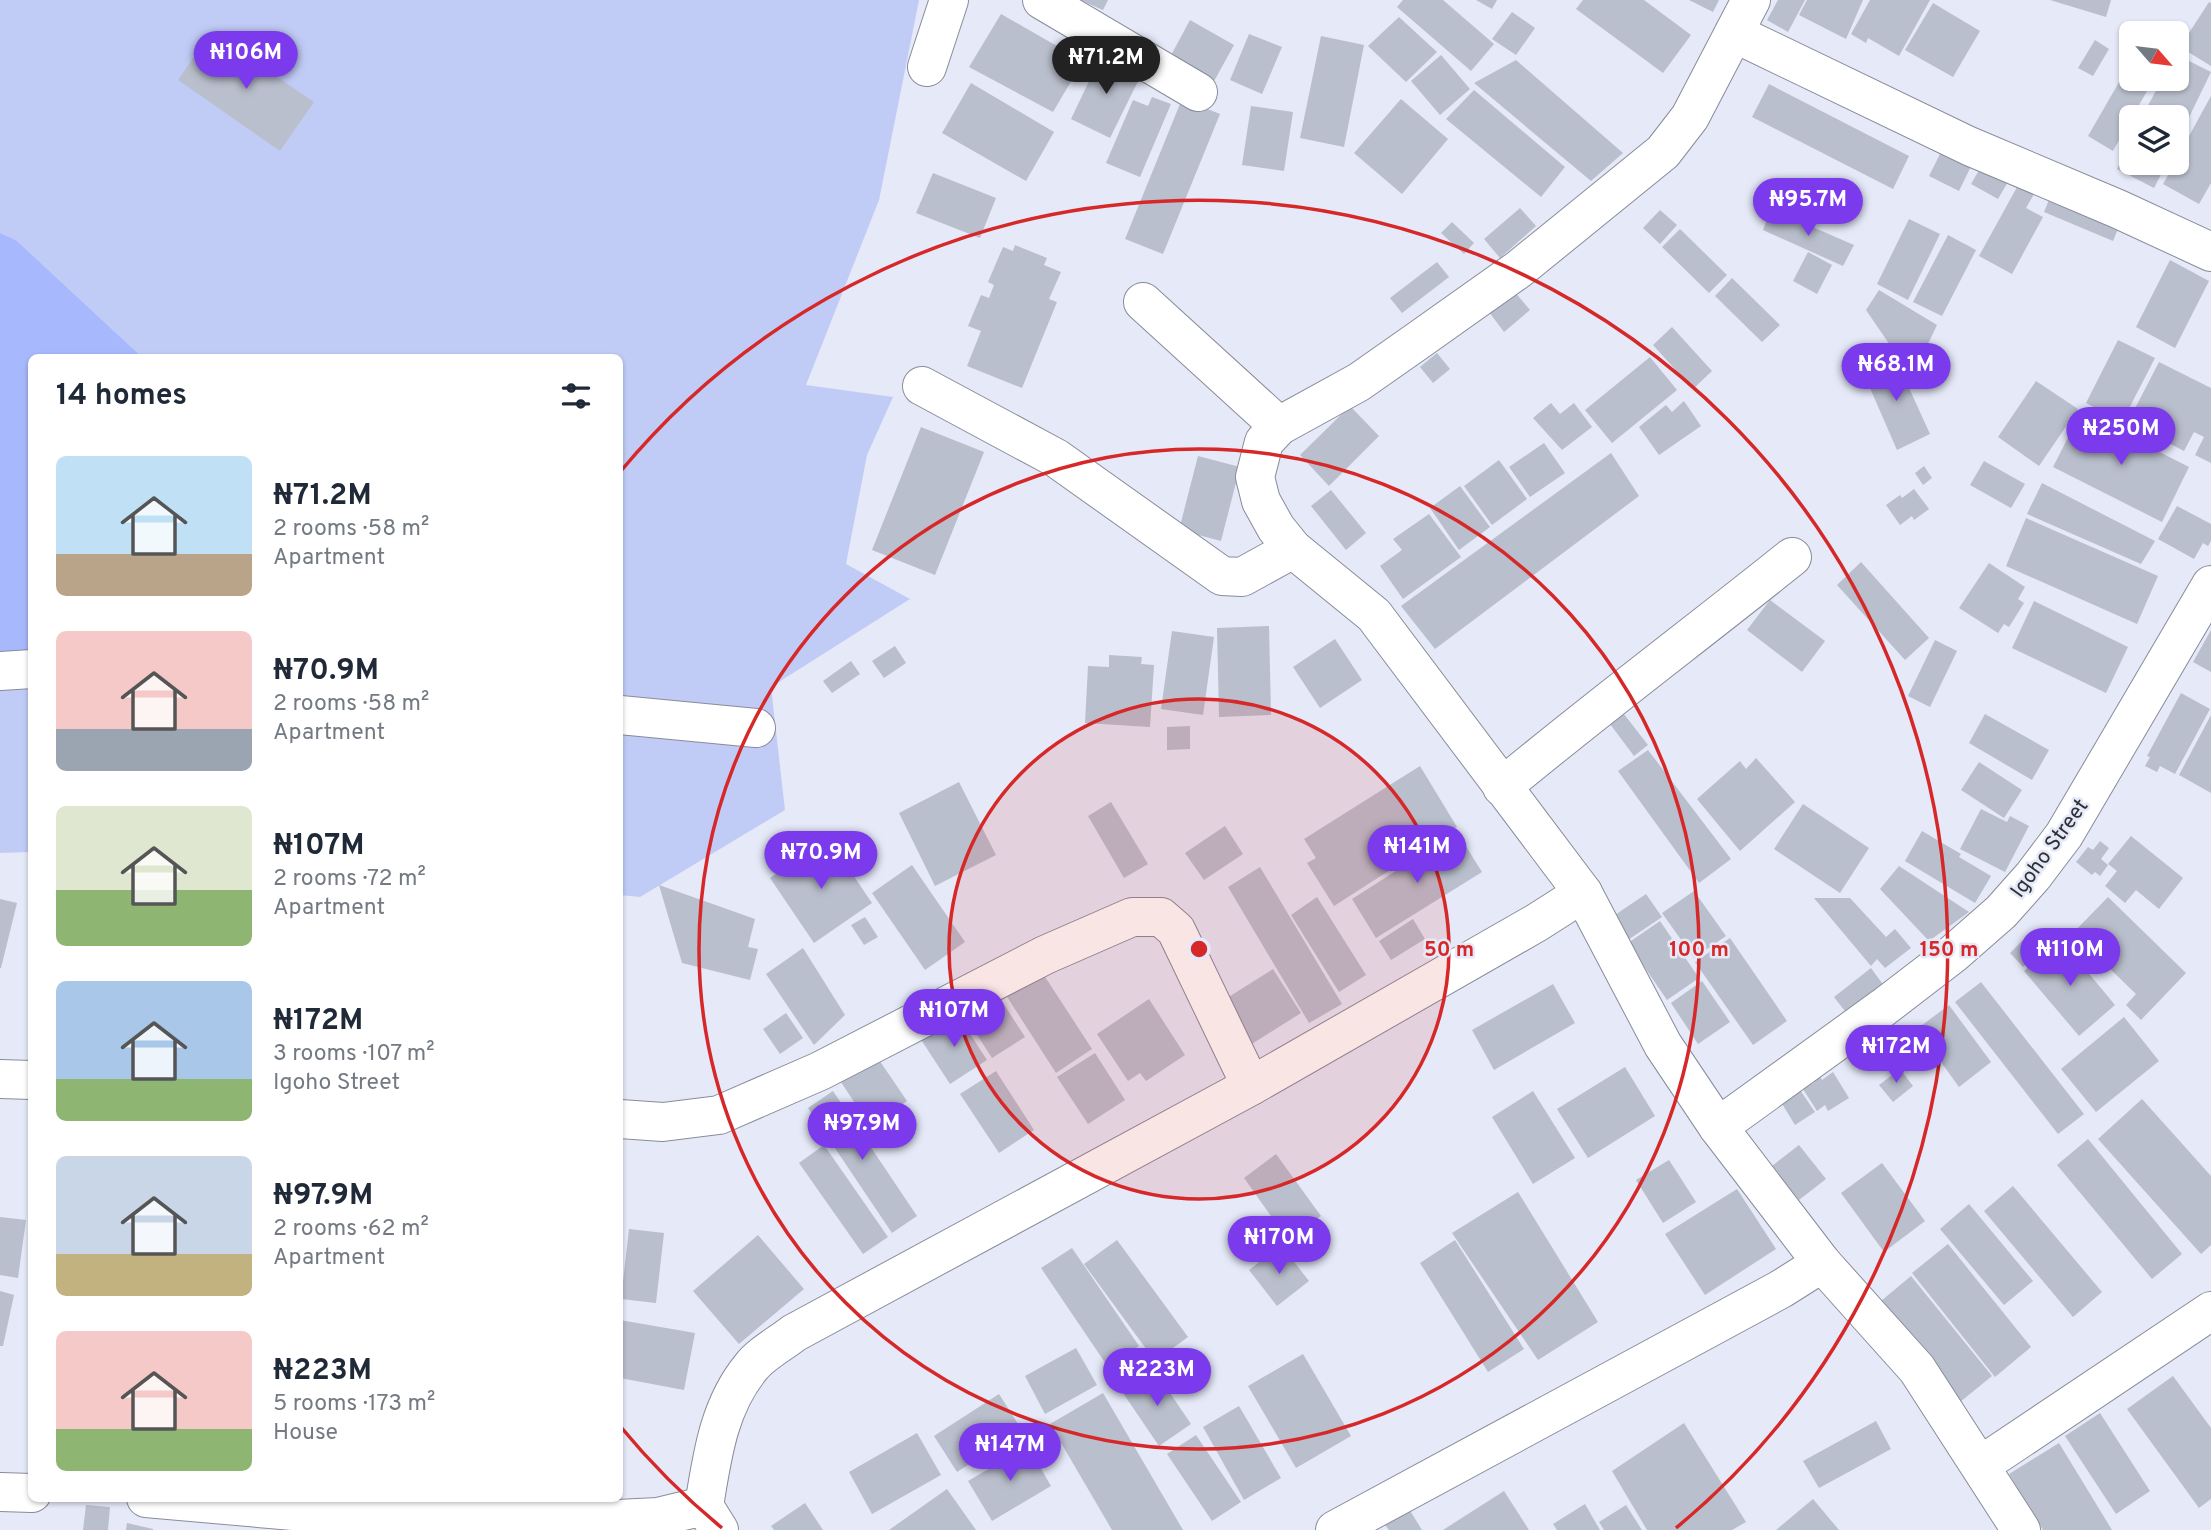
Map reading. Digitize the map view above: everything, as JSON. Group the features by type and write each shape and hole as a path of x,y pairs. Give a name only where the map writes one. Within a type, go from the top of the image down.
{"street":[{"path":"927,66 948,0"},
{"path":"1042,0 1199,92"},
{"path":"2021,1530 1917,1369 1822,1264 1718,1127 1663,1045 1583,892 1374,615 1293,549 1276,528 1261,501 1255,477 1264,442 1279,426 1359,382 1519,269 1663,152 1690,117 1742,17 1969,146 2211,252"},
{"path":"1143,302 1279,426"},
{"path":"922,386 1056,458 1222,576 1242,577 1293,549"},
{"path":"1502,787 1792,557"},
{"name":"Igoho Street","path":"1718,1127 1884,1007 1953,954 2001,912 2064,835 2211,585"},
{"path":"0,671 28,669"},
{"path":"623,715 756,728"},
{"path":"237,1502 306,1505 504,1524 658,1517 711,1518 719,1423 751,1366 794,1333 1251,1086 1536,923 1583,892"},
{"path":"623,1119 663,1122 719,1115 820,1071 1045,955 1132,917 1161,917 1176,930 1251,1086"},
{"path":"0,1079 28,1080"},
{"path":"1335,1530 1781,1289 1822,1264"},
{"path":"1980,1465 2211,1311"},
{"path":"0,1492 28,1493"}],"shaded area":[{"path":"0,0 919,0 879,200 806,385 893,397 867,455 846,564 910,599 771,687 785,810 640,897 623,895 623,354 139,354 16,240 0,233"},
{"path":"0,233 16,240 139,354 28,354 28,653 0,657"},
{"path":"28,653 28,852 0,853 0,657"}],"building":[{"path":"1080,0 1108,0 1103,10"},
{"path":"1403,0 1443,0 1494,44 1471,71 1397,7"},
{"path":"1476,0 1497,0 1492,9"},
{"path":"1583,0 1644,0 1691,35 1663,73 1576,9"},
{"path":"1689,0 1719,0 1713,12"},
{"path":"1778,0 1805,0 1788,32 1767,20"},
{"path":"1807,0 1863,0 1846,39 1799,15"},
{"path":"1870,0 1930,0 1899,56 1868,38 1866,43 1851,34"},
{"path":"2050,0 2111,0 2106,17"},
{"path":"2209,2 2211,3 2211,66 2189,53 2189,33"},
{"path":"1933,3 1980,31 1953,77 1905,50"},
{"path":"1512,12 1535,28 1516,55 1492,39"},
{"path":"1001,14 1083,61 1053,112 969,67"},
{"path":"1399,17 1437,52 1406,82 1368,46"},
{"path":"1190,20 1234,45 1213,83 1169,59"},
{"path":"211,32 314,102 280,151 178,80"},
{"path":"1249,34 1282,47 1262,94 1230,80"},
{"path":"1321,36 1364,45 1344,147 1300,138"},
{"path":"2095,40 2109,49 2093,76 2078,68"},
{"path":"1102,54 1142,73 1110,138 1071,119"},
{"path":"1441,55 1470,89 1440,115 1411,81"},
{"path":"1516,60 1623,153 1591,181 1474,83"},
{"path":"2189,61 2211,72 2189,117 2189,105 2148,105 2156,91 2189,91"},
{"path":"2119,82 2119,91 2147,91 2139,105 2119,105 2119,140 2113,151 2088,136"},
{"path":"971,83 1054,132 1026,181 942,133"},
{"path":"1769,84 1909,156 1893,189 1752,117"},
{"path":"1474,90 1565,167 1541,197 1446,119"},
{"path":"2211,96 2211,183 2199,204 2163,184 2168,175 2189,175 2189,136"},
{"path":"1152,97 1171,104 1140,177 1106,163 1133,100 1148,106"},
{"path":"1182,99 1220,114 1163,254 1125,239"},
{"path":"1401,99 1448,139 1402,194 1354,153"},
{"path":"1251,106 1293,112 1284,171 1242,165"},
{"path":"1946,142 1976,156 1959,191 1929,176"},
{"path":"1982,165 2009,180 1998,199 1971,184"},
{"path":"933,173 996,198 980,238 916,213"},
{"path":"2129,175 2161,175 2154,188"},
{"path":"2022,178 2038,187 2026,208 2043,217 2012,274 1979,256"},
{"path":"2053,190 2122,219 2113,241 2044,212"},
{"path":"1520,208 1536,226 1500,258 1484,239"},
{"path":"1771,209 1854,245 1843,266 1763,230"},
{"path":"1660,210 1677,225 1660,244 1643,228"},
{"path":"1909,219 1940,234 1908,300 1877,284"},
{"path":"1452,222 1474,243 1464,254 1441,233"},
{"path":"1680,229 1727,275 1709,293 1662,247"},
{"path":"1948,235 1976,250 1942,316 1913,302"},
{"path":"1015,245 1047,258 1044,265 1061,272 1049,299 1057,302 1022,388 967,366 981,331 968,326 981,295 989,298 994,285 988,282 1003,247 1013,251"},
{"path":"1808,252 1832,265 1817,294 1793,281"},
{"path":"2170,260 2209,281 2175,348 2136,327"},
{"path":"1437,262 1449,277 1402,313 1390,298"},
{"path":"1732,278 1780,325 1762,342 1715,296"},
{"path":"1879,290 1937,325 1918,365 1892,348 1866,310"},
{"path":"1514,291 1530,310 1504,332 1489,312"},
{"path":"1672,327 1712,371 1693,389 1653,345"},
{"path":"2118,340 2155,358 2122,422 2086,403"},
{"path":"1437,353 1450,369 1433,383 1420,367"},
{"path":"1894,355 1930,434 1897,450 1863,372"},
{"path":"1650,357 1677,390 1612,443 1585,410"},
{"path":"2159,362 2211,388 2211,463 2195,455 2204,437 2194,432 2184,451 2128,422"},
{"path":"2036,381 2078,409 2039,466 1998,437"},
{"path":"1684,401 1701,426 1659,455 1639,427 1666,405 1672,412"},
{"path":"1551,403 1560,414 1574,403 1592,427 1562,450 1533,418"},
{"path":"1350,406 1379,436 1329,486 1300,455"},
{"path":"2081,412 2189,467 2162,522 2053,467"},
{"path":"921,427 984,452 935,575 872,550"},
{"path":"1544,443 1565,473 1530,497 1509,467"},
{"path":"1611,453 1639,496 1435,649 1401,606"},
{"path":"1198,456 1240,467 1221,541 1179,530"},
{"path":"1499,460 1527,499 1492,525 1464,486"},
{"path":"1984,461 2025,484 2011,508 1970,485"},
{"path":"1924,466 1932,478 1923,485 1915,473"},
{"path":"2042,483 2155,541 2141,564 2027,514"},
{"path":"1460,486 1490,527 1459,550 1430,508"},
{"path":"1914,489 1929,509 1914,520 1912,516 1900,525 1886,505"},
{"path":"1331,490 1366,533 1346,550 1311,506"},
{"path":"2177,506 2211,524 2211,541 2208,546 2203,543 2194,559 2158,539"},
{"path":"1429,514 1461,557 1403,599 1380,566 1402,550 1393,539"},
{"path":"2026,518 2158,576 2137,624 2006,566"},
{"path":"1861,562 1929,638 1905,660 1837,585"},
{"path":"1989,563 2025,587 2018,599 2024,603 2009,627 2004,624 1998,633 1959,608"},
{"path":"1770,600 1825,641 1802,672 1747,630"},
{"path":"2034,601 2128,647 2106,693 2012,648"},
{"path":"1269,626 1271,715 1219,717 1217,628"},
{"path":"2211,630 2211,672 2193,662"},
{"path":"1172,631 1214,637 1203,715 1161,709"},
{"path":"1335,639 1362,680 1320,708 1293,667"},
{"path":"1935,640 1957,651 1930,707 1908,696"},
{"path":"895,646 906,663 884,678 872,661"},
{"path":"1109,655 1142,657 1141,664 1154,665 1150,727 1085,723 1088,666 1109,667"},
{"path":"851,661 860,674 832,693 823,681"},
{"path":"2181,693 2210,709 2175,774 2160,766 2157,772 2145,766 2150,757 2147,756"},
{"path":"1620,709 1648,745 1634,756 1607,720"},
{"path":"1985,714 2049,750 2032,780 1969,743"},
{"path":"2211,715 2211,793 2179,775"},
{"path":"1190,726 1190,749 1167,750 1167,727"},
{"path":"1648,750 1731,859 1699,883 1618,771"},
{"path":"1756,758 1795,802 1740,851 1697,799 1740,761 1746,769"},
{"path":"1979,762 2022,790 2004,818 1961,790"},
{"path":"1420,766 1457,827 1334,906 1307,863 1316,858 1304,839"},
{"path":"959,782 996,855 935,886 899,813"},
{"path":"1111,802 1148,864 1124,878 1088,816"},
{"path":"1803,804 1869,848 1840,893 1774,849"},
{"path":"1981,809 2007,822 2010,816 2029,826 2005,872 1960,849"},
{"path":"1225,826 1243,854 1204,880 1185,853"},
{"path":"1922,831 1991,876 1975,903 1905,861"},
{"path":"1457,832 1482,872 1376,938 1352,899"},
{"path":"2131,836 2183,878 2159,909 2136,890 2125,903 2105,886 2117,871 2108,864"},
{"path":"828,838 872,903 814,943 770,878"},
{"path":"2100,841 2109,848 2101,859 2108,865 2100,876 2095,872 2092,875 2076,862 2088,847 2093,850"},
{"path":"912,865 965,942 925,970 872,893"},
{"path":"1899,866 1969,912 1929,941 1880,889"},
{"path":"1260,867 1342,1004 1309,1023 1228,887"},
{"path":"659,885 755,919 748,947 758,949 750,980 682,963"},
{"path":"1694,891 1726,936 1694,958 1662,913"},
{"path":"1646,894 1662,917 1622,944 1606,921"},
{"path":"1317,897 1366,975 1339,992 1291,915"},
{"path":"2108,897 2186,973 2141,1020 2126,1005 2136,994 2073,933"},
{"path":"1814,898 1850,898 1886,937 1895,929 1911,948 1885,968 1877,959 1871,966"},
{"path":"0,899 17,903 1,968 0,968"},
{"path":"865,917 878,937 864,945 851,925"},
{"path":"1413,919 1425,939 1391,960 1379,941"},
{"path":"1660,921 1699,978 1667,1000 1628,943"},
{"path":"1730,938 1787,1021 1753,1045 1695,962"},
{"path":"2023,940 2036,954 2023,967 2010,953"},
{"path":"2061,940 2115,1005 2079,1036 2024,971"},
{"path":"803,948 845,1015 814,1045 766,974"},
{"path":"1038,966 1092,1049 1056,1073 1002,989"},
{"path":"1871,968 1884,986 1848,1015 1834,997"},
{"path":"1273,969 1301,1013 1247,1047 1219,1003"},
{"path":"1702,981 1730,1022 1698,1044 1671,1003"},
{"path":"1981,982 2084,1114 2058,1134 1955,1002"},
{"path":"1553,984 1575,1023 1494,1070 1472,1030"},
{"path":"996,992 1025,1037 992,1058 963,1013"},
{"path":"1149,999 1185,1055 1146,1081 1140,1073 1128,1081 1097,1034"},
{"path":"1949,1005 1991,1062 1959,1087 1917,1029"},
{"path":"786,1013 803,1038 780,1054 763,1029"},
{"path":"957,1014 987,1060 950,1084 920,1038"},
{"path":"2124,1017 2159,1061 2096,1112 2061,1069"},
{"path":"873,1051 907,1101 870,1126 837,1076"},
{"path":"1095,1053 1125,1100 1088,1124 1057,1077"},
{"path":"1625,1067 1655,1116 1588,1158 1557,1109"},
{"path":"1900,1069 1913,1086 1893,1102 1879,1085"},
{"path":"996,1071 1034,1130 999,1153 960,1094"},
{"path":"1833,1072 1849,1098 1828,1111 1825,1105 1817,1111 1803,1089 1815,1082 1812,1078 1818,1073 1822,1080"},
{"path":"1800,1090 1815,1112 1795,1125 1781,1102"},
{"path":"833,1091 917,1216 892,1233 808,1108"},
{"path":"1533,1091 1575,1158 1533,1184 1492,1117"},
{"path":"2142,1099 2211,1176 2211,1245 2201,1254 2098,1139"},
{"path":"2088,1139 2182,1254 2152,1279 2057,1165"},
{"path":"824,1145 888,1237 863,1254 799,1163"},
{"path":"1799,1145 1826,1179 1799,1200 1772,1166"},
{"path":"1276,1154 1321,1216 1288,1240 1244,1178"},
{"path":"1669,1160 1696,1202 1663,1223 1636,1180"},
{"path":"1882,1163 1925,1221 1884,1252 1841,1193"},
{"path":"2013,1186 2102,1292 2073,1317 1984,1211"},
{"path":"1737,1189 1776,1249 1705,1295 1665,1234"},
{"path":"1518,1192 1598,1322 1538,1360 1452,1233"},
{"path":"1969,1204 2033,1281 2004,1305 1940,1229"},
{"path":"0,1217 26,1220 18,1278 0,1275"},
{"path":"629,1229 664,1233 656,1303 623,1299"},
{"path":"758,1235 804,1289 739,1344 693,1291"},
{"path":"1117,1240 1188,1337 1155,1361 1084,1264"},
{"path":"1455,1240 1524,1349 1488,1372 1420,1263"},
{"path":"1948,1244 2031,1347 1995,1377 1912,1273"},
{"path":"1281,1245 1309,1281 1277,1306 1249,1270"},
{"path":"1072,1248 1139,1346 1108,1367 1041,1268"},
{"path":"1911,1276 1992,1376 1960,1402 1881,1301"},
{"path":"0,1291 14,1295 3,1346 0,1346"},
{"path":"623,1321 695,1333 684,1390 623,1379"},
{"path":"1076,1348 1097,1385 1045,1414 1025,1376"},
{"path":"1303,1354 1351,1436 1296,1468 1248,1386"},
{"path":"1155,1371 1191,1424 1159,1446 1123,1393"},
{"path":"2173,1376 2211,1428 2211,1499 2199,1508 2127,1409"},
{"path":"1103,1393 1183,1530 1112,1530 1050,1424"},
{"path":"999,1394 1022,1430 957,1472 934,1436"},
{"path":"1239,1406 1281,1478 1244,1500 1203,1427"},
{"path":"2100,1413 2150,1491 2116,1514 2065,1436"},
{"path":"1876,1421 1891,1449 1819,1488 1803,1461"},
{"path":"1684,1423 1746,1522 1732,1530 1647,1530 1612,1471"},
{"path":"917,1433 941,1475 872,1514 849,1472"},
{"path":"1196,1435 1241,1502 1212,1521 1167,1454"},
{"path":"2059,1443 2112,1530 2043,1530 2009,1474"},
{"path":"1028,1446 1051,1486 992,1521 968,1481"},
{"path":"947,1489 976,1530 889,1530"},
{"path":"1504,1491 1529,1530 1443,1530"},
{"path":"1813,1499 1839,1530 1776,1530"},
{"path":"805,1503 823,1530 774,1530 771,1526"},
{"path":"1585,1504 1600,1530 1557,1530 1553,1524"},
{"path":"86,1505 110,1507 108,1530 83,1530"},
{"path":"1626,1505 1642,1530 1604,1530 1599,1522"},
{"path":"1409,1509 1422,1530 1389,1530 1385,1525"},
{"path":"127,1523 153,1529 153,1530 126,1530"}]}
